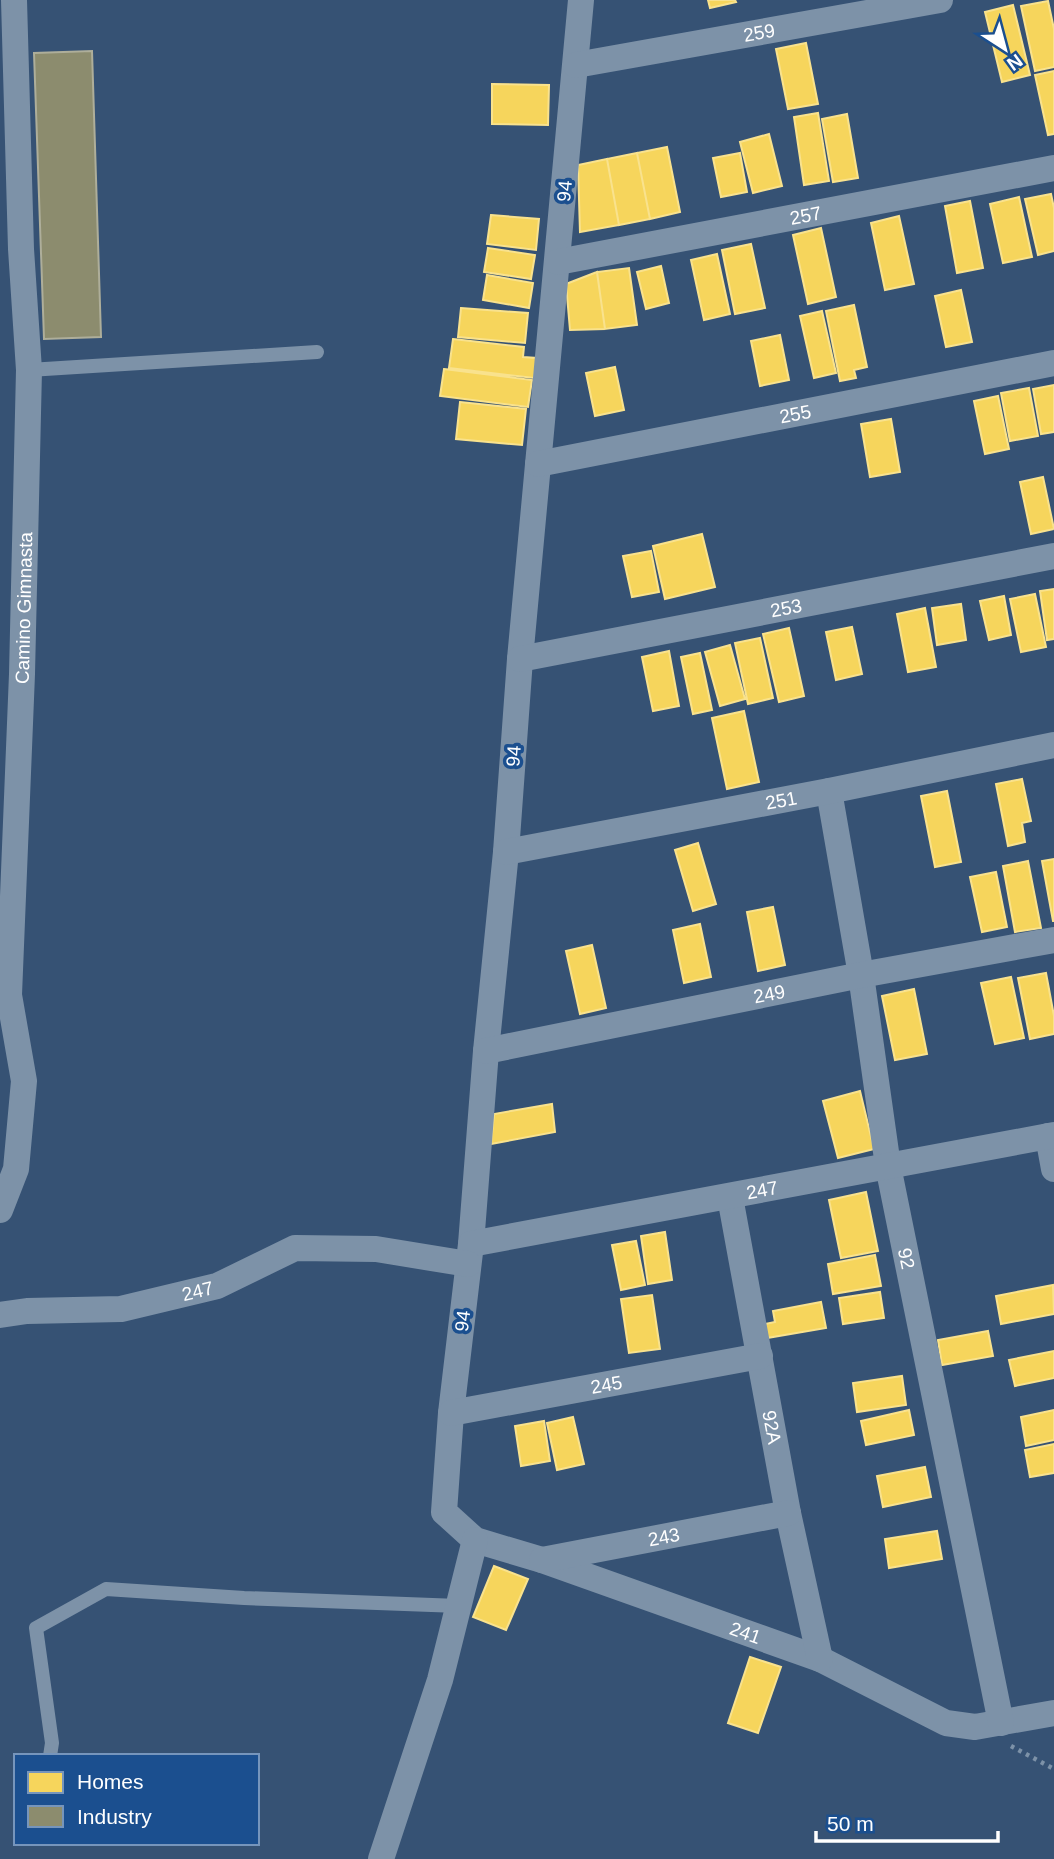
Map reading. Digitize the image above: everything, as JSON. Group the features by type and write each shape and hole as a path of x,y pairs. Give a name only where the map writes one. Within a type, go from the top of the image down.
{"street":[{"name":"Camino Gimnasta","path":"0,1210 16,1169 24,1081 9,995 22,674 29,370 11,249 14,0"},
{"name":"94","path":"444,1512 451,1413 470,1254 506,852 520,659 581,0"},
{"name":"259","path":"576,65 940,0"},
{"name":"257","path":"558,262 1054,168"},
{"name":"255","path":"538,464 1054,363"},
{"name":"253","path":"520,659 1054,556"},
{"name":"251","path":"506,852 829,791 1054,744"},
{"name":"92","path":"829,791 861,975 888,1167 1001,1723"},
{"name":"249","path":"486,1052 861,975 1054,940"},
{"name":"247","path":"0,1315 27,1311 121,1309 218,1286 295,1248 470,1254 730,1197 1051,1135"},
{"path":"1051,1135 1054,1169"},
{"name":"92A","path":"730,1197 788,1513 820,1659"},
{"name":"245","path":"451,1413 760,1356"},
{"name":"241","path":"444,1512 475,1540 542,1560 820,1659 946,1723 975,1727 1054,1713"},
{"name":"243","path":"542,1560 788,1513"},
{"path":"381,1859 440,1680 475,1540"}],"lane":[{"path":"29,370 317,352"},
{"path":"50,1754 52,1742 36,1628 106,1589 244,1598 459,1606"}],"building: Homes":[{"path":"708,0 735,0 736,2 710,8"},
{"path":"1048,1 1054,29 1054,67 1035,71 1021,6"},
{"path":"1013,5 1030,75 1002,82 985,12"},
{"path":"806,43 818,104 788,109 776,49"},
{"path":"1054,71 1054,134 1048,135 1035,75"},
{"path":"492,84 549,85 548,125 492,124"},
{"path":"818,113 829,181 804,185 794,117"},
{"path":"847,114 858,178 833,182 822,119"},
{"path":"769,134 782,186 753,193 740,142"},
{"path":"667,147 680,212 650,219 637,153"},
{"path":"637,153 650,219 619,225 607,159"},
{"path":"740,153 747,192 721,197 713,158"},
{"path":"607,159 619,225 580,232 578,165"},
{"path":"1051,194 1054,208 1054,251 1038,255 1025,199"},
{"path":"1019,197 1032,257 1003,263 990,204"},
{"path":"970,201 983,268 957,273 945,206"},
{"path":"491,215 539,219 536,250 487,244"},
{"path":"899,216 914,284 885,290 871,223"},
{"path":"821,228 836,297 808,304 793,235"},
{"path":"751,244 765,308 735,314 722,250"},
{"path":"488,248 535,255 531,279 484,272"},
{"path":"717,254 730,314 704,320 691,260"},
{"path":"661,266 669,303 646,309 637,272"},
{"path":"629,268 637,325 605,329 597,272"},
{"path":"597,272 605,329 570,330 566,284"},
{"path":"487,275 533,283 529,308 483,300"},
{"path":"961,290 972,342 946,347 935,296"},
{"path":"854,305 867,367 854,370 856,378 840,381 826,311"},
{"path":"461,308 528,313 525,343 458,337"},
{"path":"822,311 836,373 814,378 800,316"},
{"path":"780,335 789,380 760,386 751,341"},
{"path":"453,339 524,347 523,357 537,358 534,378 449,368"},
{"path":"615,367 624,410 595,416 586,373"},
{"path":"444,369 532,380 528,407 440,396"},
{"path":"1054,385 1054,432 1041,434 1033,389"},
{"path":"1029,388 1038,436 1010,441 1001,393"},
{"path":"998,396 1009,449 985,454 974,401"},
{"path":"460,402 526,409 522,445 456,439"},
{"path":"891,419 900,472 870,477 861,424"},
{"path":"1043,477 1054,529 1031,534 1020,482"},
{"path":"702,534 715,587 665,599 653,546"},
{"path":"651,551 659,592 632,597 623,556"},
{"path":"1054,589 1054,639 1047,640 1040,591"},
{"path":"1035,594 1046,647 1021,652 1010,599"},
{"path":"1004,596 1011,635 989,640 980,601"},
{"path":"961,604 966,640 937,645 932,608"},
{"path":"925,608 936,667 908,672 897,614"},
{"path":"852,627 862,674 836,680 826,632"},
{"path":"789,628 804,696 779,702 763,634"},
{"path":"760,638 773,698 748,704 735,643"},
{"path":"730,645 745,699 720,706 705,652"},
{"path":"669,651 679,706 653,711 642,657"},
{"path":"700,653 712,710 693,714 681,657"},
{"path":"744,711 759,782 727,789 712,718"},
{"path":"1022,779 1031,821 1022,823 1025,842 1008,846 996,784"},
{"path":"947,791 961,862 935,867 921,796"},
{"path":"698,843 716,904 693,911 675,850"},
{"path":"1054,859 1054,921 1053,921 1042,861"},
{"path":"1028,861 1041,928 1015,932 1003,866"},
{"path":"996,872 1007,927 982,932 970,877"},
{"path":"773,907 785,965 758,971 747,912"},
{"path":"700,924 711,977 684,983 673,930"},
{"path":"592,945 606,1008 580,1014 566,951"},
{"path":"1046,973 1054,1016 1054,1034 1030,1039 1018,978"},
{"path":"1011,977 1024,1038 995,1044 981,983"},
{"path":"914,989 927,1054 895,1060 882,996"},
{"path":"860,1091 874,1149 838,1158 823,1101"},
{"path":"552,1104 555,1132 491,1144 494,1114"},
{"path":"866,1192 878,1251 841,1258 829,1200"},
{"path":"665,1232 672,1280 648,1284 641,1236"},
{"path":"636,1241 645,1285 621,1290 612,1245"},
{"path":"875,1255 881,1286 833,1294 828,1264"},
{"path":"1053,1285 1054,1314 1001,1324 996,1296"},
{"path":"880,1292 884,1318 843,1324 839,1298"},
{"path":"652,1295 660,1349 629,1353 621,1299"},
{"path":"821,1302 826,1328 767,1338 765,1324 775,1322 773,1311"},
{"path":"988,1331 993,1356 942,1365 938,1340"},
{"path":"1054,1351 1054,1378 1015,1386 1009,1360"},
{"path":"902,1376 906,1405 857,1412 853,1383"},
{"path":"909,1410 914,1435 866,1445 861,1421"},
{"path":"1054,1410 1054,1440 1026,1446 1021,1417"},
{"path":"573,1417 584,1464 557,1470 547,1423"},
{"path":"544,1421 550,1461 521,1466 515,1426"},
{"path":"1054,1444 1054,1473 1030,1477 1025,1450"},
{"path":"925,1467 931,1497 883,1507 877,1476"},
{"path":"937,1531 942,1559 889,1568 885,1539"},
{"path":"494,1566 528,1579 506,1630 473,1617"},
{"path":"750,1657 781,1667 758,1733 728,1723"}],"building: Industry":[{"path":"92,51 101,337 44,339 34,53"}]}
